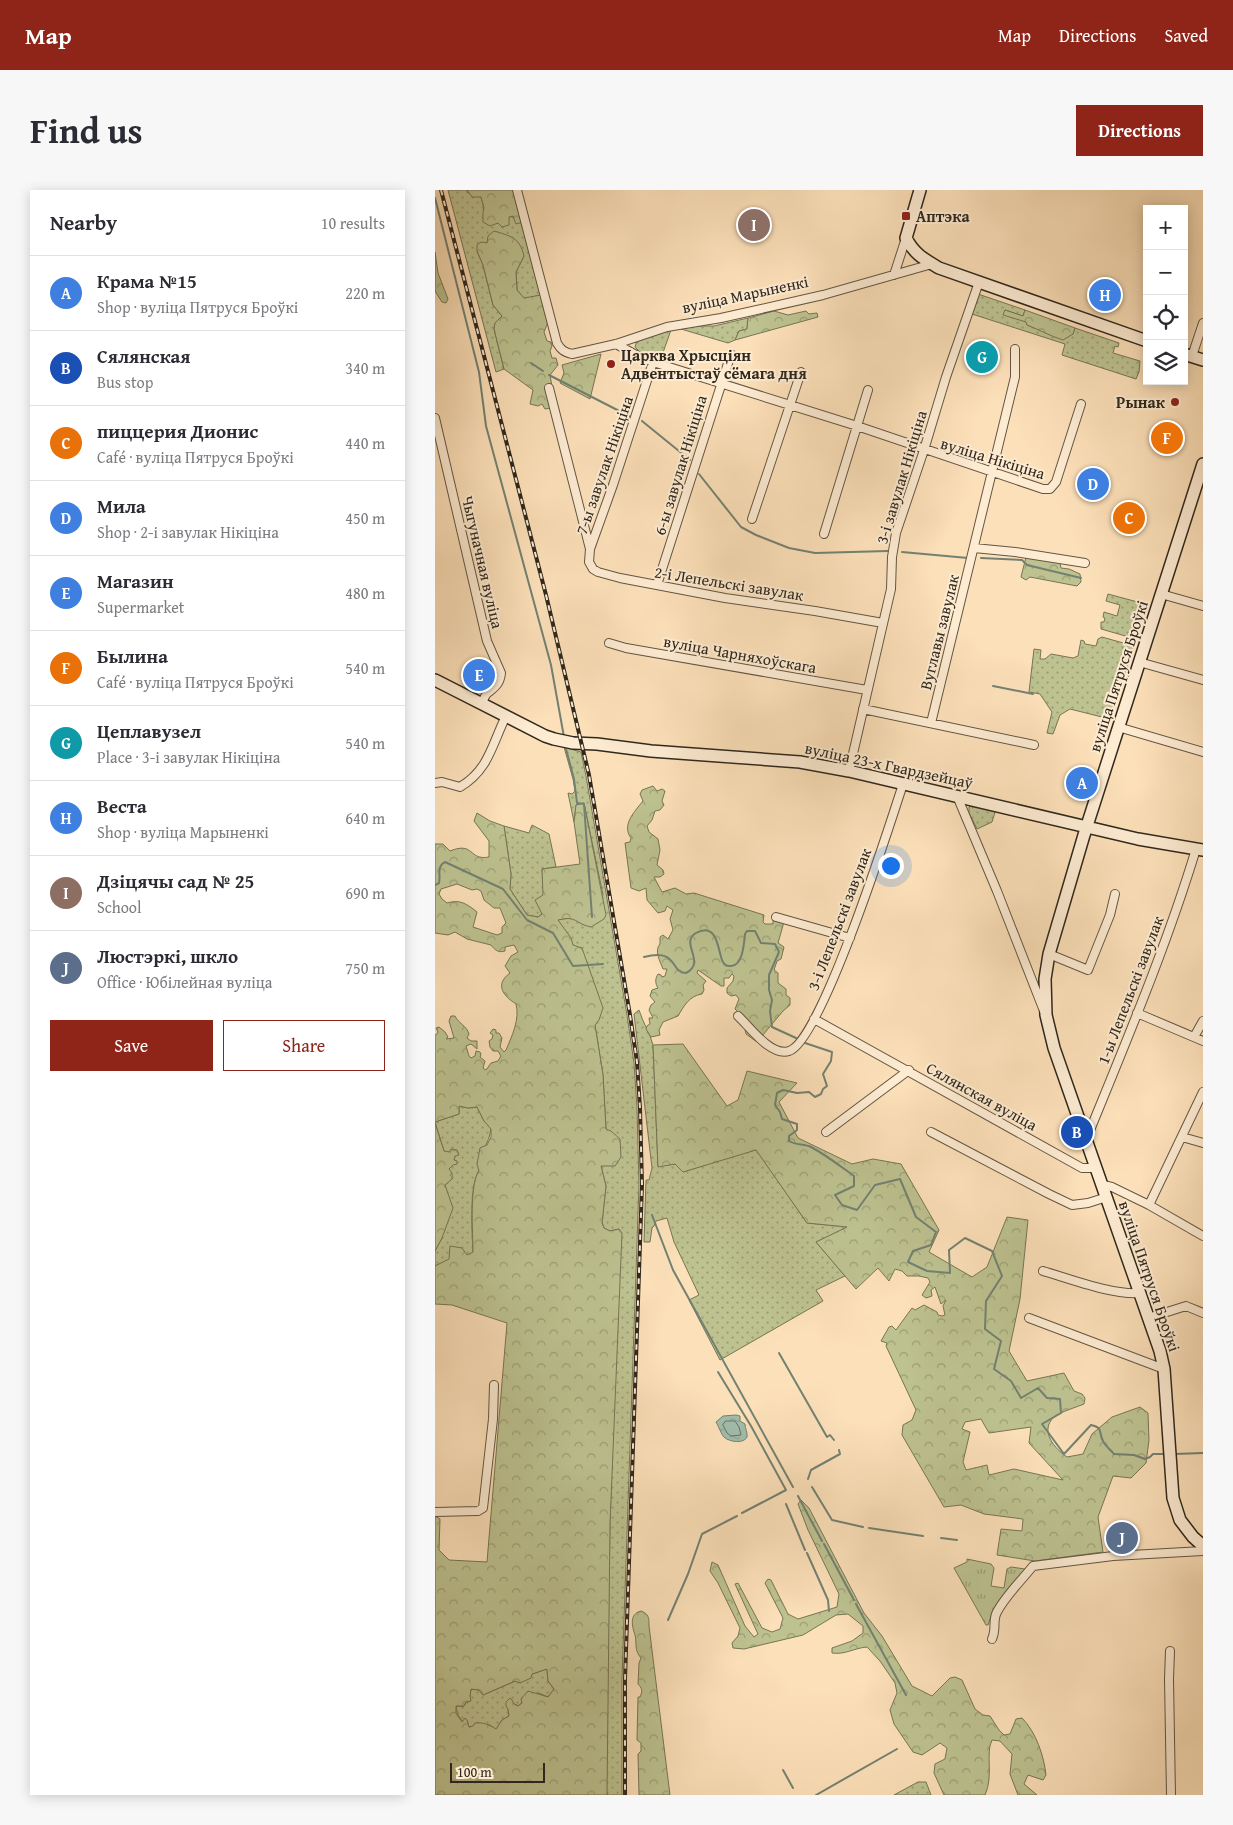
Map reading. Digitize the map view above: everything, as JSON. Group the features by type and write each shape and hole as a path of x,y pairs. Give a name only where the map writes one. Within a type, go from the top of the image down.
{"main road":[{"path":"920,190 906,238 913,251 932,264 1144,340"},
{"name":"вуліца Пятруся Броўкі","path":"1203,464 1087,826 1049,954 1045,979 1046,1015 1054,1048 1149,1318 1164,1369 1173,1498 1180,1520 1193,1537 1203,1546"},
{"name":"вуліца 23-х Гвардзейцаў","path":"435,680 545,736 563,742 651,751 800,762 849,771 1138,839 1200,850"}],"street":[{"name":"вуліца Марыненкі","path":"517,190 557,342 565,352 579,353 616,344 667,327 721,318 823,294 932,264"},
{"path":"894,275 906,238"},
{"name":"3-і завулак Нікіціна","path":"849,771 891,589 892,557 896,533 946,377 979,282"},
{"path":"1193,357 1203,323"},
{"name":"вуліца Нікіціна","path":"616,344 653,362 857,426 1043,489 1050,489 1056,482 1081,404"},
{"name":"Вуглавы завулак","path":"931,723 1015,377 1015,349"},
{"name":"6-ы завулак Нікіціна","path":"657,585 731,354"},
{"name":"7-ы завулак Нікіціна","path":"590,549 599,528 653,362"},
{"path":"752,519 801,372"},
{"path":"549,388 590,549"},
{"path":"824,534 868,390"},
{"name":"Чыгуначная вуліца","path":"435,418 487,641 501,673 496,688 489,692 482,703"},
{"path":"584,527 599,528"},
{"path":"974,548 1015,552 1085,563"},
{"name":"2-і Лепельскі завулак","path":"590,549 589,562 593,569 598,572 725,598 883,623"},
{"path":"1161,594 1203,606"},
{"name":"вуліца Чарняхоўскага","path":"609,643 626,648 867,690"},
{"path":"1139,662 1203,680"},
{"path":"863,709 1034,745"},
{"path":"435,784 442,782 460,787 475,777 488,759 506,716"},
{"path":"1118,727 1203,752"},
{"name":"3-і Лепельскі завулак","path":"738,1016 770,1048 789,1052 798,1045 814,1019 850,938 903,784"},
{"name":"вуліца Пятруся Броўкі","path":"957,796 1046,1015"},
{"name":"1-ы Лепельскі завулак","path":"1086,1140 1200,850"},
{"path":"1049,954 1088,970 1110,915 1115,894"},
{"path":"776,917 850,938"},
{"path":"1137,1013 1203,1041"},
{"name":"Сялянская вуліца","path":"814,1019 909,1070 1082,1168 1096,1168"},
{"path":"1194,1037 1203,1021"},
{"name":"Сялянская вуліца","path":"826,1132 909,1070"},
{"path":"1149,1205 1203,1092"},
{"path":"931,1132 1072,1205 1088,1203 1112,1187 1149,1205 1203,1236"},
{"path":"1181,1137 1203,1144"},
{"path":"1043,1271 1102,1288 1132,1294 1140,1293"},
{"path":"1149,1318 1186,1306 1203,1313"},
{"path":"1029,1318 1164,1369"},
{"path":"435,1512 478,1511 483,1508 493,1418 494,1385"},
{"path":"991,1639 996,1631 996,1614 1003,1602 1033,1566 1113,1556 1203,1551"},
{"path":"1170,1651 1171,1795"}],"green space":[{"path":"448,190 467,190 467,192 481,197 484,208 509,217 513,216 523,222 541,295 524,299 517,290 516,272 524,256 487,243 477,251 483,265 493,305 502,316 495,323 494,329 504,369 496,372"},
{"path":"467,190 515,190 523,222 516,224 513,216 509,217 509,225 502,227 498,223 490,226 483,222 484,208 481,197 472,197"},
{"path":"494,231 505,234 517,241 522,250 524,256 516,272 517,290 524,298 541,295 548,322 544,332 547,341 551,342 550,351 552,358 556,358 558,365 550,375 554,398 551,408 545,409 542,404 538,406 530,404 533,390 504,369 494,329 495,323 502,316 493,305 483,265 477,251 477,245 481,242 487,243 488,236"},
{"path":"435,252 438,273 448,299 446,303 442,302 435,291"},
{"path":"978,294 1025,310 1023,316 1005,310 1026,322 1027,325 1040,330 1073,334 1075,328 1119,343 1118,347 1115,346 1113,353 1140,361 1136,379 1062,355 1065,344 972,314"},
{"path":"1005,310 1023,316 1025,310 1075,328 1073,334 1063,340 1027,325 1026,322 1003,315"},
{"path":"774,311 788,315 806,311 809,314 817,313 818,317 735,340 739,331 747,329 748,318"},
{"path":"748,318 747,329 739,331 735,340 728,343 681,329 695,326 714,326"},
{"path":"671,330 660,361 642,354 635,347 637,340"},
{"path":"601,354 590,399 560,383 564,373 562,365"},
{"path":"1026,557 1060,563 1061,568 1080,574 1081,582 1077,586 1030,577 1026,580 1021,577"},
{"path":"1108,594 1145,604 1136,639 1101,629 1101,622 1104,622 1105,618 1103,617 1104,612 1117,616 1120,605 1106,601"},
{"path":"1102,637 1134,646 1110,719 1070,709 1060,715 1053,734 1047,733 1052,712 1040,694 1029,692 1034,649 1041,650 1040,659 1045,659 1051,654 1073,658 1078,656 1081,640 1085,644 1096,646 1098,639"},
{"path":"564,747 581,752 586,776 627,1015 634,1063 637,1108 639,1185 622,1679 622,1795 607,1795 606,1787 610,1524 619,1229 610,1231 604,1228 602,1222 606,1186 601,1166 606,1129 603,1075 595,1025 573,945 557,920 571,918 583,925 603,895 584,803 576,805 574,822 568,793 572,794 575,791"},
{"path":"653,786 657,791 662,789 665,791 662,801 664,805 660,810 655,811 652,820 647,826 649,832 658,839 660,850 657,865 663,870 664,874 660,877 654,877 662,892 675,888 686,894 694,893 764,915 763,922 765,924 773,924 775,918 784,922 778,943 784,947 781,959 777,961 774,970 778,973 778,983 786,989 786,995 790,998 790,1005 757,1042 746,1034 742,1016 735,1009 739,999 736,995 731,996 727,993 727,988 733,981 734,976 732,974 729,978 724,978 724,986 721,986 698,970 697,973 706,981 703,985 704,990 702,994 690,999 678,1016 663,1022 659,1030 660,1035 651,1037 646,1029 650,1024 649,1018 653,1018 649,1010 655,1002 650,996 652,990 658,988 656,978 658,974 662,977 665,976 667,969 663,969 658,956 658,947 660,937 663,935 668,939 673,930 670,919 673,910 667,906 665,911 658,913 647,900 646,888 639,891 631,888 625,843 630,842 631,838 628,833 630,818 643,801 640,794 642,790"},
{"path":"584,803 606,915 604,919 591,927 573,919 558,920 571,938 573,945 582,948 603,1008 595,1025 603,1075 606,1129 620,1139 621,1157 615,1166 601,1166 606,1186 602,1223 604,1228 610,1231 619,1229 622,1233 610,1524 607,1795 435,1795 435,1516 440,1519 439,1550 449,1560 487,1562 507,1323 452,1305 435,1304 435,1266 449,1259 450,1246 462,1248 467,1255 473,1252 473,1198 479,1171 477,1164 480,1148 487,1145 491,1137 491,1129 484,1121 477,1107 459,1106 459,1114 435,1122 435,1035 438,1032 436,1028 439,1027 448,1037 446,1039 454,1038 449,1021 451,1016 455,1016 468,1031 467,1038 471,1041 477,1041 477,1049 471,1044 466,1046 469,1056 471,1058 475,1056 476,1051 480,1052 480,1057 485,1061 483,1068 486,1070 491,1063 498,1061 501,1056 498,1051 493,1051 490,1047 489,1041 493,1035 490,1033 493,1029 496,1030 496,1033 499,1033 502,1038 500,1047 504,1052 515,1027 517,1010 516,1004 504,993 502,985 505,977 510,973 505,966 511,956 518,952 514,945 505,947 505,951 500,952 491,945 467,939 455,932 448,935 435,933 435,844 443,844 450,851 464,848 478,856 489,857 489,841 474,821 477,813 490,821 504,826 511,874 510,889 527,915 538,917 542,914 535,900 543,895 542,869 580,864 574,822 576,805","holes":["457,884 472,890 477,889 481,891 484,900 494,908 500,908 506,923 502,927 502,933 497,935 473,927 477,912 463,903 447,903 442,899 439,894 441,889","547,1669 548,1681 554,1689 548,1697 528,1691 521,1699 522,1703 518,1706 510,1698 506,1702 509,1716 502,1720 496,1729 481,1723 475,1723 469,1727 467,1720 465,1718 462,1722 456,1713 456,1706 464,1706 466,1702 471,1701 471,1689 479,1690 483,1695 515,1681 520,1683 531,1678 532,1674"]},
{"path":"971,805 996,809 992,822 977,829 969,813"},
{"path":"532,825 549,834 556,867 542,869 544,895 542,914 538,917 527,915 510,889 511,874 504,826 529,833"},
{"path":"639,1010 653,1045 658,1166 676,1164 683,1172 756,1149 807,1223 848,1227 816,1242 845,1276 816,1290 823,1301 720,1360 689,1300 699,1295 674,1242 667,1218 656,1221 652,1228 650,1242 644,1242 646,1180 649,1180 652,1168 634,1014"},
{"path":"683,1044 727,1106 738,1100 747,1071 797,1083 779,1102 798,1138 852,1164 873,1159 901,1164 939,1230 929,1252 972,1277 987,1267 1007,1217 1028,1220 1020,1299 1009,1351 1027,1381 1064,1373 1074,1391 1082,1394 1085,1398 1084,1404 1064,1411 1054,1417 1048,1428 1050,1439 1067,1457 1083,1454 1092,1434 1112,1417 1140,1407 1148,1413 1149,1440 1146,1463 1131,1478 1113,1476 1098,1517 1103,1552 1035,1561 997,1555 1001,1529 1022,1531 1023,1519 984,1514 961,1505 944,1507 902,1435 903,1425 912,1420 916,1410 886,1346 887,1343 881,1341 889,1327 892,1326 896,1330 912,1308 915,1310 924,1305 937,1312 938,1315 945,1315 943,1306 946,1300 941,1304 935,1287 931,1290 932,1296 926,1298 922,1295 930,1282 928,1278 907,1276 902,1271 895,1269 889,1281 878,1268 856,1289 816,1242 847,1227 807,1223 756,1150 683,1172 675,1164 658,1167 653,1045","holes":["981,1419 989,1433 1031,1427 1029,1443 1063,1480 1014,1469 989,1475 987,1465 966,1470 963,1462 970,1432 962,1429 965,1422"]},
{"path":"459,1106 477,1107 484,1121 491,1128 479,1161 479,1171 472,1198 473,1252 468,1256 464,1253 435,1266 435,1251 442,1238 445,1185 455,1156 444,1151 435,1122 459,1114"},
{"path":"435,1123 444,1151 457,1150 459,1155 455,1156 454,1160 457,1161 457,1164 449,1169 452,1173 452,1179 445,1185 453,1208 435,1251"},
{"path":"801,1500 809,1508 864,1613 882,1636 912,1686 932,1696 950,1678 955,1677 962,1680 975,1709 983,1715 990,1716 1004,1735 1010,1734 1016,1719 1022,1718 1027,1724 1039,1745 1046,1775 1043,1780 1028,1775 1024,1784 1037,1795 1018,1795 1010,1774 1012,1754 1000,1741 992,1740 989,1752 989,1780 985,1795 944,1795 934,1773 935,1764 945,1759 947,1748 940,1743 922,1755 913,1752 894,1724 890,1710 897,1693 895,1683 880,1661 867,1647 841,1653 832,1653 832,1648 852,1641 863,1633 863,1626 848,1614 836,1615 803,1635 744,1649 733,1648 732,1643 738,1636 740,1628 710,1571 712,1562 718,1565 745,1626 754,1637 758,1634 735,1584 738,1583 762,1628 772,1632 780,1629 783,1618 765,1583 768,1579 771,1580 788,1614 798,1619 837,1607 839,1594 808,1530 798,1504"},
{"path":"967,1559 991,1564 994,1568 991,1586 1004,1588 1007,1569 1011,1567 1025,1569 999,1602 988,1625 986,1625 954,1568 967,1562"},
{"path":"641,1611 646,1613 649,1619 670,1795 639,1795 638,1754 641,1751 641,1743 637,1740 638,1697 640,1697 642,1691 638,1684 641,1658 637,1650 632,1621 635,1615"},
{"path":"547,1669 548,1681 554,1689 548,1697 539,1693 522,1702 519,1706 514,1704 508,1708 509,1716 502,1720 496,1730 490,1725 469,1727 458,1715 456,1706 464,1706 470,1696 471,1689 479,1690 483,1695"},
{"path":"918,1782 926,1782 931,1795 894,1795"}],"water":[{"path":"723,1416 740,1416 740,1421 745,1424 747,1437 743,1441 736,1442 724,1437 716,1422"}],"waterway":[{"path":"435,198 479,372 486,426 551,665 564,737"},
{"path":"531,363 543,371"},
{"path":"549,375 631,417"},
{"path":"642,421 690,460"},
{"path":"699,474 741,527 756,535 789,548 815,553 888,551"},
{"path":"902,552 968,558"},
{"path":"981,558 1022,560 1027,565 1081,578"},
{"path":"993,686 1033,694"},
{"path":"566,749 574,779 577,803 584,804 592,917"},
{"path":"435,885 439,883 440,868 445,862 503,889 527,920 553,933 573,966 603,964"},
{"path":"644,957 655,955 669,958 677,969 686,973 692,969 694,964 690,942 692,937 704,930 709,931 713,935 724,963 728,966 734,966 742,954 745,934 747,931 755,931 761,943 775,944 779,952 769,975 769,990 772,1000 770,1011 772,1027 796,1038"},
{"path":"805,1043 832,1052 831,1061 823,1074 827,1086 821,1094 815,1097 809,1092 797,1093 783,1090 777,1093 775,1105 782,1119 797,1124 797,1130 789,1136 789,1141 811,1147 854,1176 854,1186 835,1195 842,1205 857,1210 875,1185 900,1179 916,1217 936,1232 931,1245 913,1251 908,1262 927,1271 950,1273 949,1250 965,1238 992,1251 1002,1276 986,1301 985,1329 1001,1341 994,1369 1011,1381 1021,1398 1038,1388 1047,1398 1060,1399 1061,1413 1042,1424 1064,1454 1091,1425 1099,1429 1104,1443 1114,1454 1134,1455 1145,1459 1153,1454 1165,1454"},
{"path":"652,1215 673,1270 793,1487"},
{"path":"779,1353 827,1437 830,1435 834,1440"},
{"path":"718,1372 751,1426 786,1490 742,1513"},
{"path":"808,1479 811,1470 840,1454 839,1450"},
{"path":"1175,1454 1203,1453"},
{"path":"812,1487 832,1520 863,1527"},
{"path":"798,1496 822,1541"},
{"path":"786,1504 805,1550"},
{"path":"668,1620 688,1574 702,1534 737,1516"},
{"path":"869,1528 923,1536"},
{"path":"941,1538 957,1540"},
{"path":"824,1544 854,1600"},
{"path":"807,1553 828,1600 829,1611"},
{"path":"856,1604 906,1695"},
{"path":"816,1795 897,1749"},
{"path":"783,1770 793,1788"}],"railway":[{"path":"441,190 546,595 589,775 637,1062 642,1185 625,1679 625,1795"}],"place":[{"name":"Аптэка","path":"906,216"},
{"name":"Дзіцячы сад № 25","path":"754,225"},
{"name":"Веста","path":"1105,295"},
{"name":"Цеплавузел","path":"982,357"},
{"name":"Царква Хрысціян Адвентыстаў сёмага дня","path":"611,364"},
{"name":"Рынак","path":"1175,402"},
{"name":"Былина","path":"1167,438"},
{"name":"Мила","path":"1093,484"},
{"name":"пиццерия Дионис","path":"1129,518"},
{"name":"Магазин","path":"479,675"},
{"name":"Крама №15","path":"1082,783"},
{"name":"Сялянская","path":"1077,1132"},
{"name":"Люстэркі, шкло","path":"1122,1538"}]}
